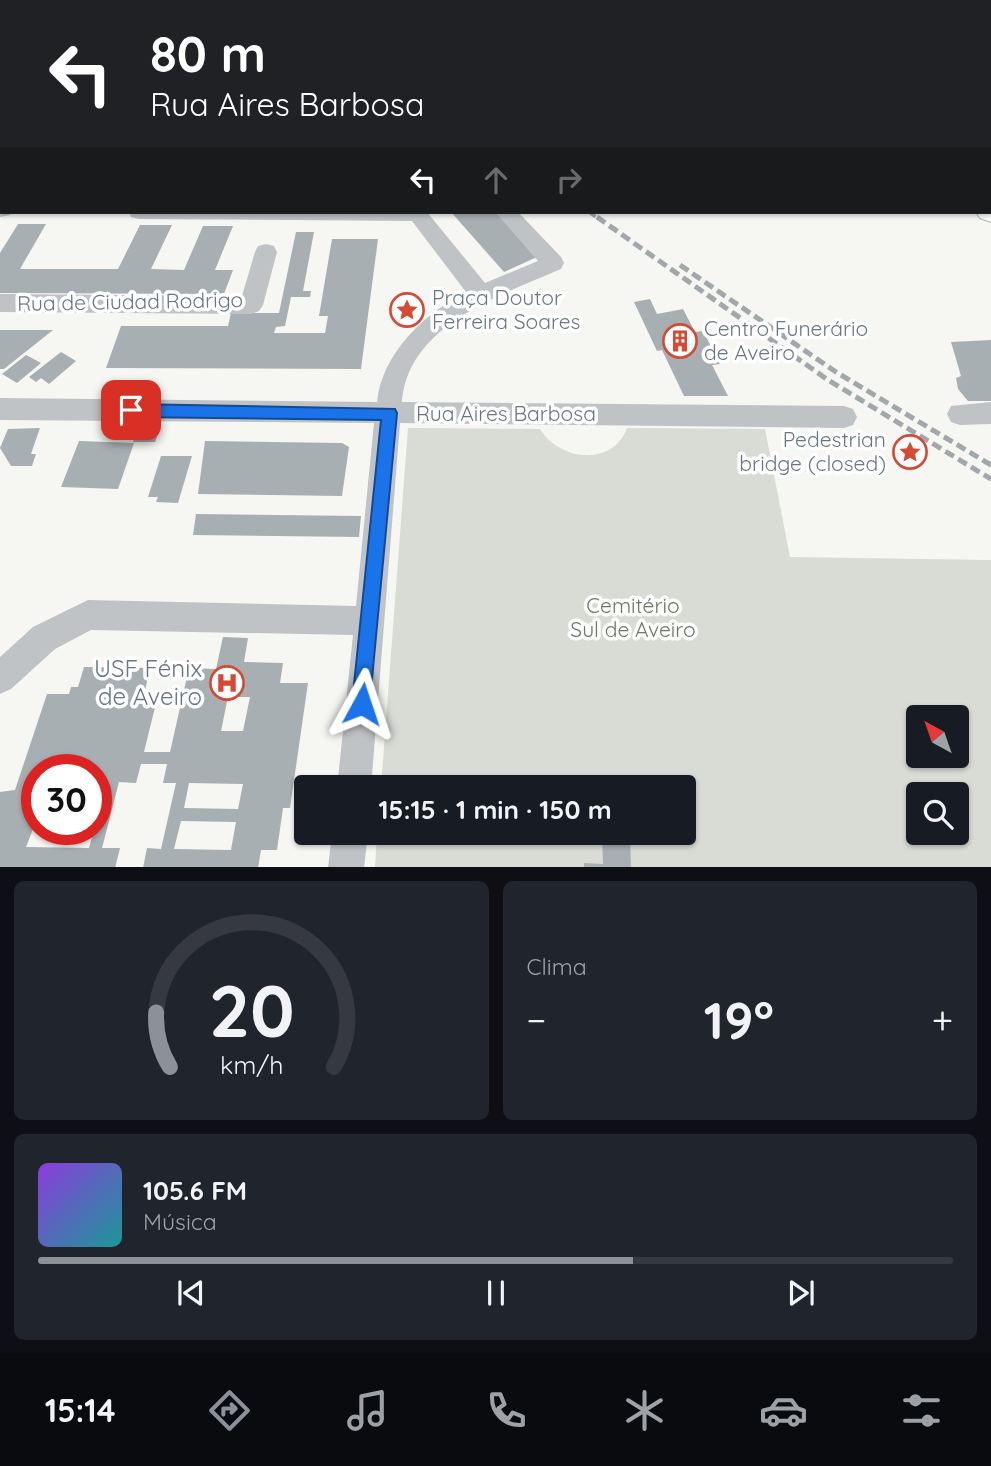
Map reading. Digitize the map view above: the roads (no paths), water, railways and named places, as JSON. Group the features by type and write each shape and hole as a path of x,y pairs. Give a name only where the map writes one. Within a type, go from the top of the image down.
{"street":[{"path":"418,214 481,296"},
{"path":"355,775 390,395 403,363 421,337 458,308 553,263 508,214"},
{"name":"Rua de Ciudad Rodrigo","path":"0,303 251,304 266,252"},
{"name":"Rua Aires Barbosa","path":"0,409 844,417"},
{"path":"960,414 991,413"},
{"path":"0,678 44,638 89,615 370,621"},
{"path":"346,867 349,845"}],"railway":[{"path":"592,214 599,219"},
{"path":"597,217 828,380 991,479"},
{"path":"680,265 836,372 991,465"}],"place":[{"name":"Praça Doutor Ferreira Soares","path":"407,310"},
{"name":"Centro Funerário de Aveiro","path":"680,341"},
{"name":"Pedestrian bridge (closed)","path":"910,452"},
{"name":"USF Fénix de Aveiro","path":"227,683"}],"park label":[{"name":"Cemitério Sul de Aveiro","path":"633,618"}]}
